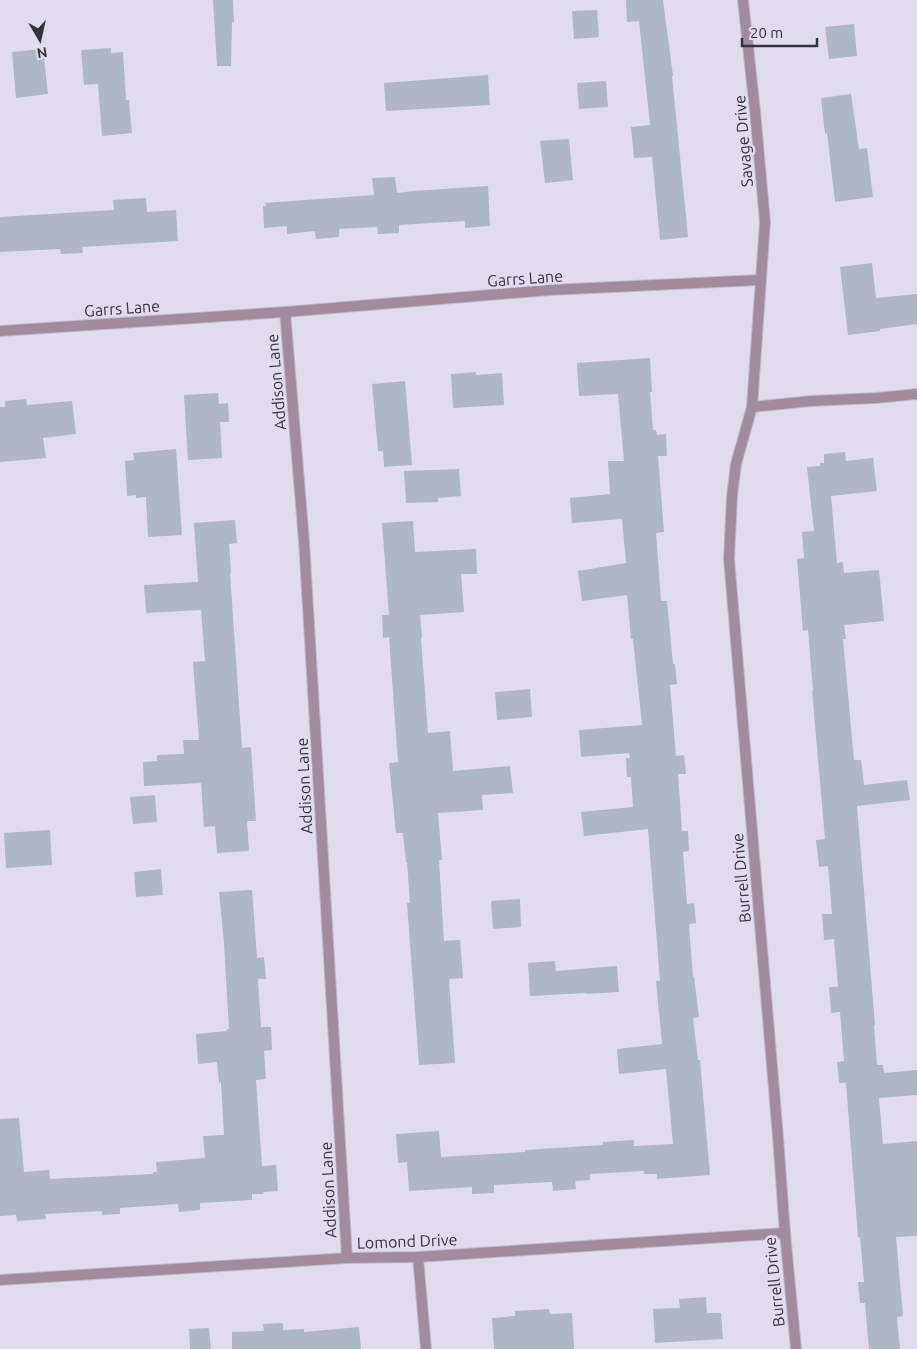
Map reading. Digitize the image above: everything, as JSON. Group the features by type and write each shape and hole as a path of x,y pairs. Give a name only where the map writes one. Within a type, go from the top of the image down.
{"street":[{"name":"Savage Drive","path":"743,0 765,222 760,280"},
{"name":"Garrs Lane","path":"0,331 285,312 550,290 760,280"},
{"path":"760,280 752,407 917,394"},
{"name":"Addison Lane","path":"285,312 304,541 348,1258"},
{"name":"Burrell Drive","path":"752,407 736,464 732,496 730,559 778,1137 784,1233 796,1349"},
{"name":"Lomond Drive","path":"0,1280 348,1258 418,1257 784,1233"},
{"path":"418,1257 426,1349"}],"building":[{"path":"213,0 233,0 234,22 232,22 231,66 217,66"},
{"path":"626,0 663,0 673,76 688,237 660,240 652,157 634,158 631,127 650,125 639,21 627,22"},
{"path":"597,10 599,37 574,39 572,11"},
{"path":"854,24 857,56 829,59 825,27"},
{"path":"111,48 111,53 123,52 126,100 129,100 132,133 102,136 98,84 84,85 81,50"},
{"path":"43,49 48,94 16,98 12,52"},
{"path":"488,75 490,105 386,111 384,83"},
{"path":"606,81 608,107 579,109 577,83"},
{"path":"851,94 859,149 867,148 873,197 835,202 821,98"},
{"path":"569,139 573,180 545,183 540,141"},
{"path":"395,177 397,193 488,186 490,226 465,228 465,221 399,225 399,233 378,234 377,227 339,229 339,237 316,239 315,231 287,234 287,226 264,228 263,206 266,206 265,203 374,195 372,178"},
{"path":"146,198 147,212 176,210 178,241 82,247 83,253 61,254 60,249 0,252 0,217 114,210 113,200"},
{"path":"872,263 876,298 917,294 917,324 848,335 840,267"},
{"path":"650,358 653,430 656,430 657,435 666,434 667,456 658,456 664,532 656,533 661,601 667,601 673,664 675,664 677,684 670,685 676,756 684,755 686,774 678,774 682,831 688,831 689,851 683,852 687,904 694,903 696,923 689,924 693,977 699,1017 693,1018 698,1060 700,1060 710,1175 657,1179 657,1174 644,1174 644,1171 590,1174 590,1180 575,1181 576,1189 553,1191 552,1182 494,1185 494,1193 472,1194 472,1187 409,1191 407,1162 398,1163 396,1134 439,1131 441,1157 525,1152 525,1150 603,1145 603,1142 634,1140 634,1146 673,1144 666,1069 619,1074 617,1049 662,1044 656,981 660,981 648,829 584,836 581,812 633,807 631,777 627,777 626,758 630,758 629,753 581,757 579,730 642,725 627,595 582,601 578,571 626,563 622,519 572,523 570,498 610,494 608,461 624,461 618,394 579,396 577,363"},
{"path":"476,372 476,375 502,373 504,405 453,408 451,374"},
{"path":"405,381 412,465 384,467 383,451 378,451 372,384"},
{"path":"218,393 219,404 228,403 229,422 220,422 222,458 188,460 184,395"},
{"path":"26,399 27,405 72,401 76,434 43,438 46,458 0,462 0,407 5,407 5,401"},
{"path":"176,449 182,535 148,537 146,497 136,498 136,495 127,496 125,461 134,460 133,453"},
{"path":"845,452 846,461 873,458 877,491 831,496 837,563 843,562 844,573 879,570 884,621 844,625 846,639 843,639 854,760 861,760 864,785 907,780 910,800 857,806 877,1065 883,1065 884,1073 917,1070 917,1095 879,1098 883,1144 917,1141 917,1236 896,1237 903,1316 897,1317 900,1349 869,1349 865,1303 860,1303 858,1282 864,1282 860,1237 858,1237 846,1083 839,1083 837,1062 844,1061 840,1012 831,1013 829,987 838,987 834,939 824,940 822,914 832,914 828,866 819,867 816,840 825,839 808,630 803,631 797,559 804,558 802,532 814,531 807,467 820,466 820,463 824,463 824,454"},
{"path":"459,469 461,496 438,498 438,502 406,503 404,471"},
{"path":"235,520 237,543 229,544 242,748 251,747 256,821 247,821 249,851 217,853 215,826 204,827 201,783 144,786 143,762 157,761 157,755 184,754 183,740 199,740 193,662 205,661 201,610 146,613 144,585 198,582 194,523"},
{"path":"413,521 415,552 476,549 477,574 461,574 464,612 420,615 428,733 450,731 453,771 510,766 513,793 482,795 483,810 438,813 442,860 439,860 444,941 460,940 463,978 449,979 455,1063 419,1065 407,903 410,903 407,862 403,833 396,833 389,763 398,762 389,637 383,638 382,615 389,615 382,523"},
{"path":"530,689 532,717 497,720 495,692"},
{"path":"155,795 157,822 133,824 130,797"},
{"path":"50,830 52,865 6,868 4,833"},
{"path":"161,869 163,895 136,897 134,872"},
{"path":"252,890 257,958 264,957 266,979 258,979 261,1027 271,1027 272,1050 264,1051 266,1079 256,1080 262,1166 276,1165 278,1191 252,1194 252,1200 200,1203 200,1210 179,1212 178,1204 120,1208 120,1214 102,1215 102,1211 45,1214 46,1219 17,1221 16,1215 0,1216 0,1119 19,1118 24,1172 49,1170 50,1179 153,1174 153,1172 157,1172 156,1162 205,1158 203,1136 224,1135 221,1082 219,1083 217,1062 198,1064 196,1034 227,1031 229,1029 219,892"},
{"path":"520,899 521,927 493,929 491,901"},
{"path":"555,961 556,971 617,966 619,992 530,996 528,963"},
{"path":"706,1297 707,1313 721,1313 723,1339 655,1343 653,1309 680,1308 679,1299"},
{"path":"549,1309 550,1314 572,1313 574,1349 494,1349 492,1318 515,1316 515,1311"},
{"path":"283,1323 283,1330 304,1329 304,1332 359,1327 361,1349 232,1349 232,1332 264,1331 263,1324"},
{"path":"209,1328 211,1349 190,1349 189,1329"}]}
